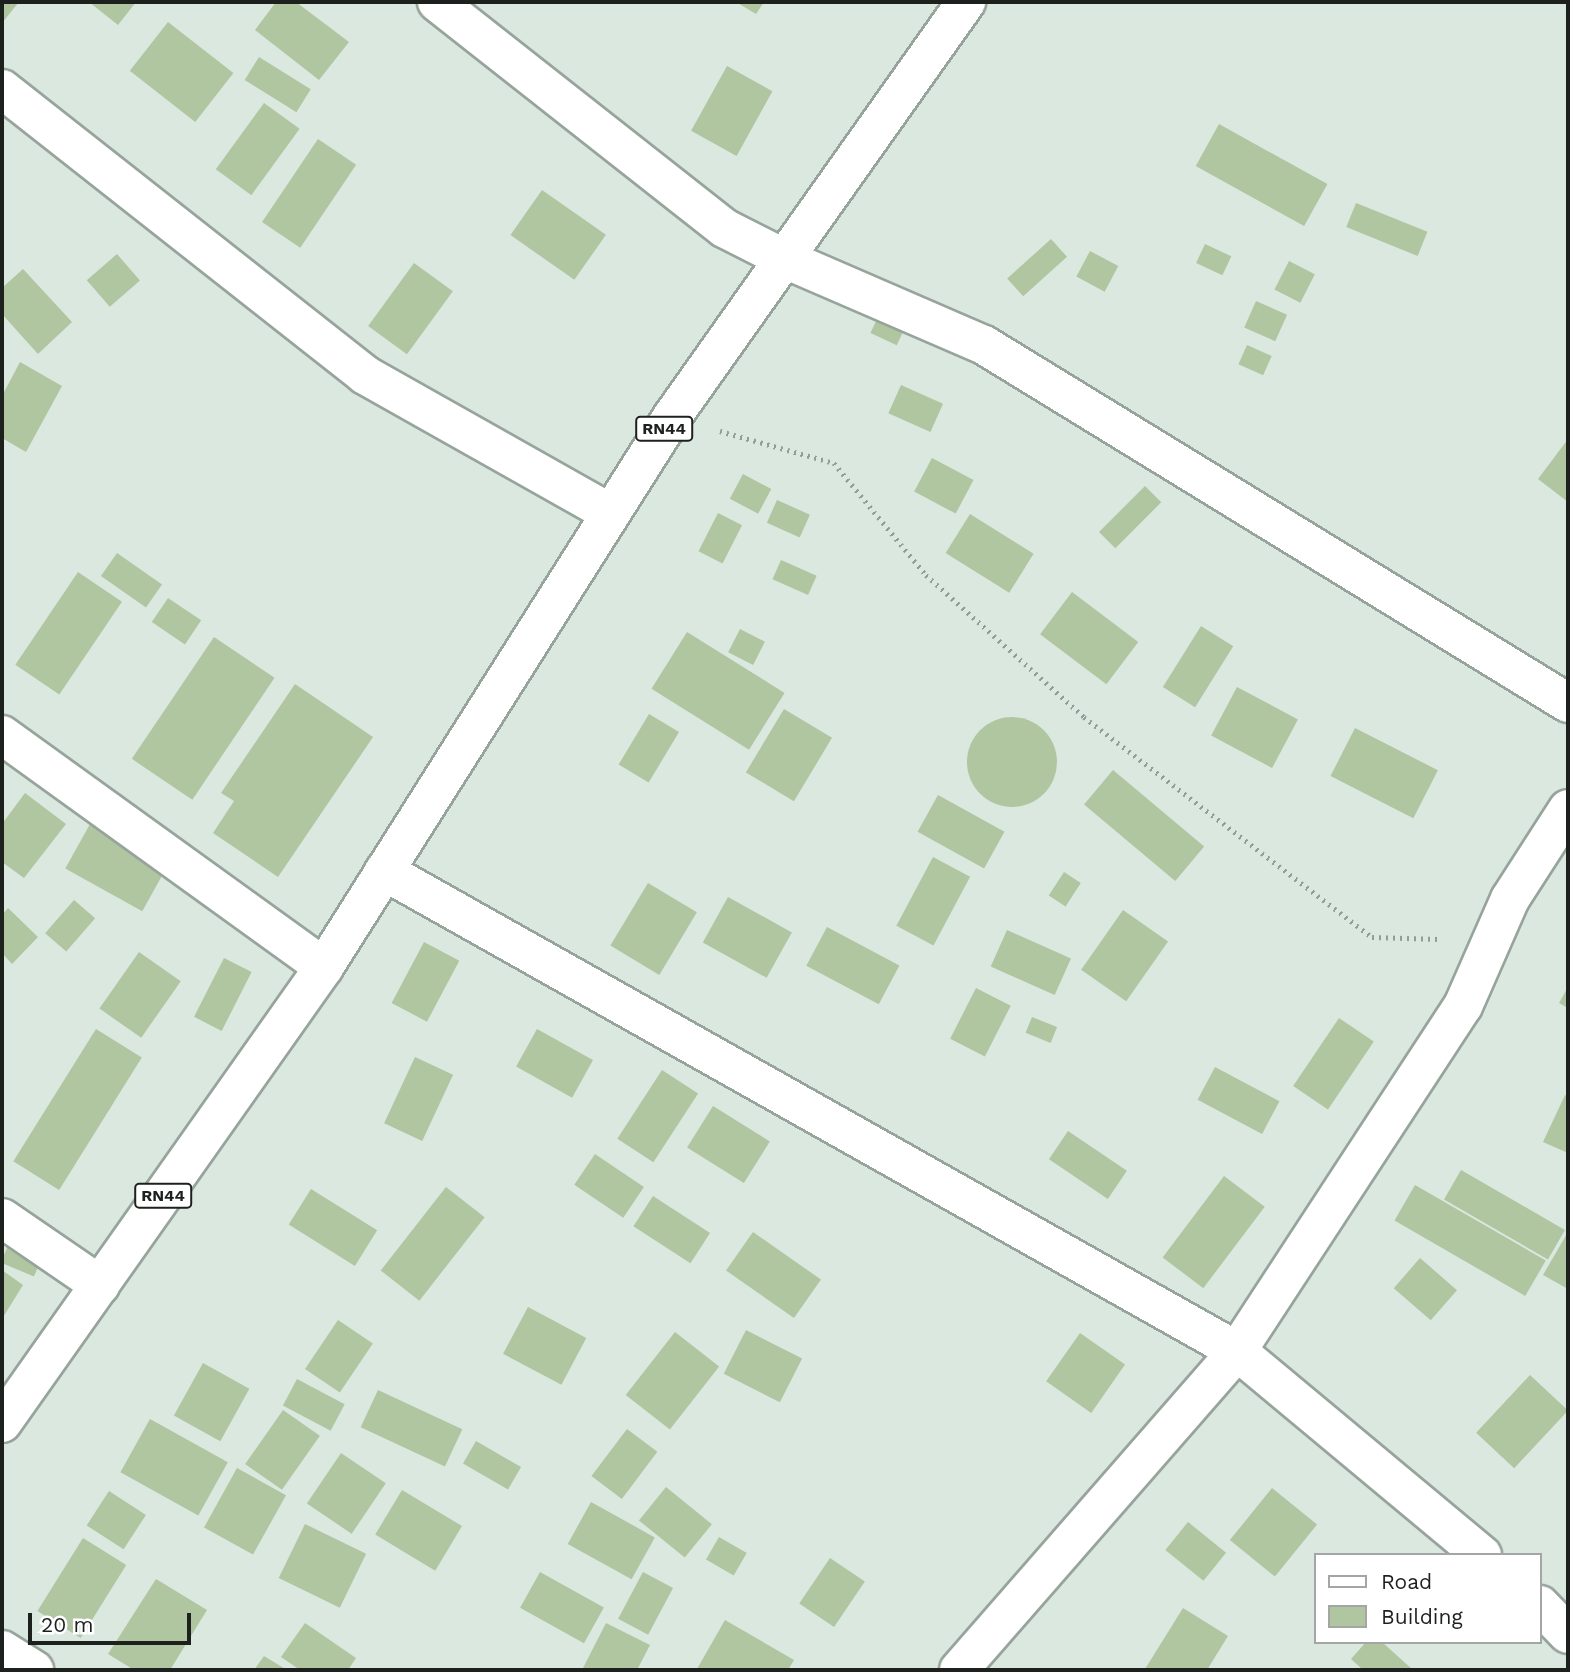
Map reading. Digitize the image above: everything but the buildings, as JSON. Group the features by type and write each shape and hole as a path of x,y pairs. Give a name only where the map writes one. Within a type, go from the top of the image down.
{"street":[{"path":"437,2 724,228 785,258 984,345 1568,703"},
{"name":"RN44","path":"2,1423 324,967 672,417 966,2"},
{"path":"2,89 365,375 610,513"},
{"path":"2,735 324,967"},
{"path":"958,1670 1237,1351 1463,1006 1510,899 1568,809"},
{"path":"384,871 1237,1351 1480,1553"},
{"path":"2,1218 100,1285"},
{"path":"1542,1607 1568,1634"},
{"path":"2,1650 34,1670"}],"path":[{"path":"672,417 834,463 926,575 1084,717 1372,937 1492,941"}]}
